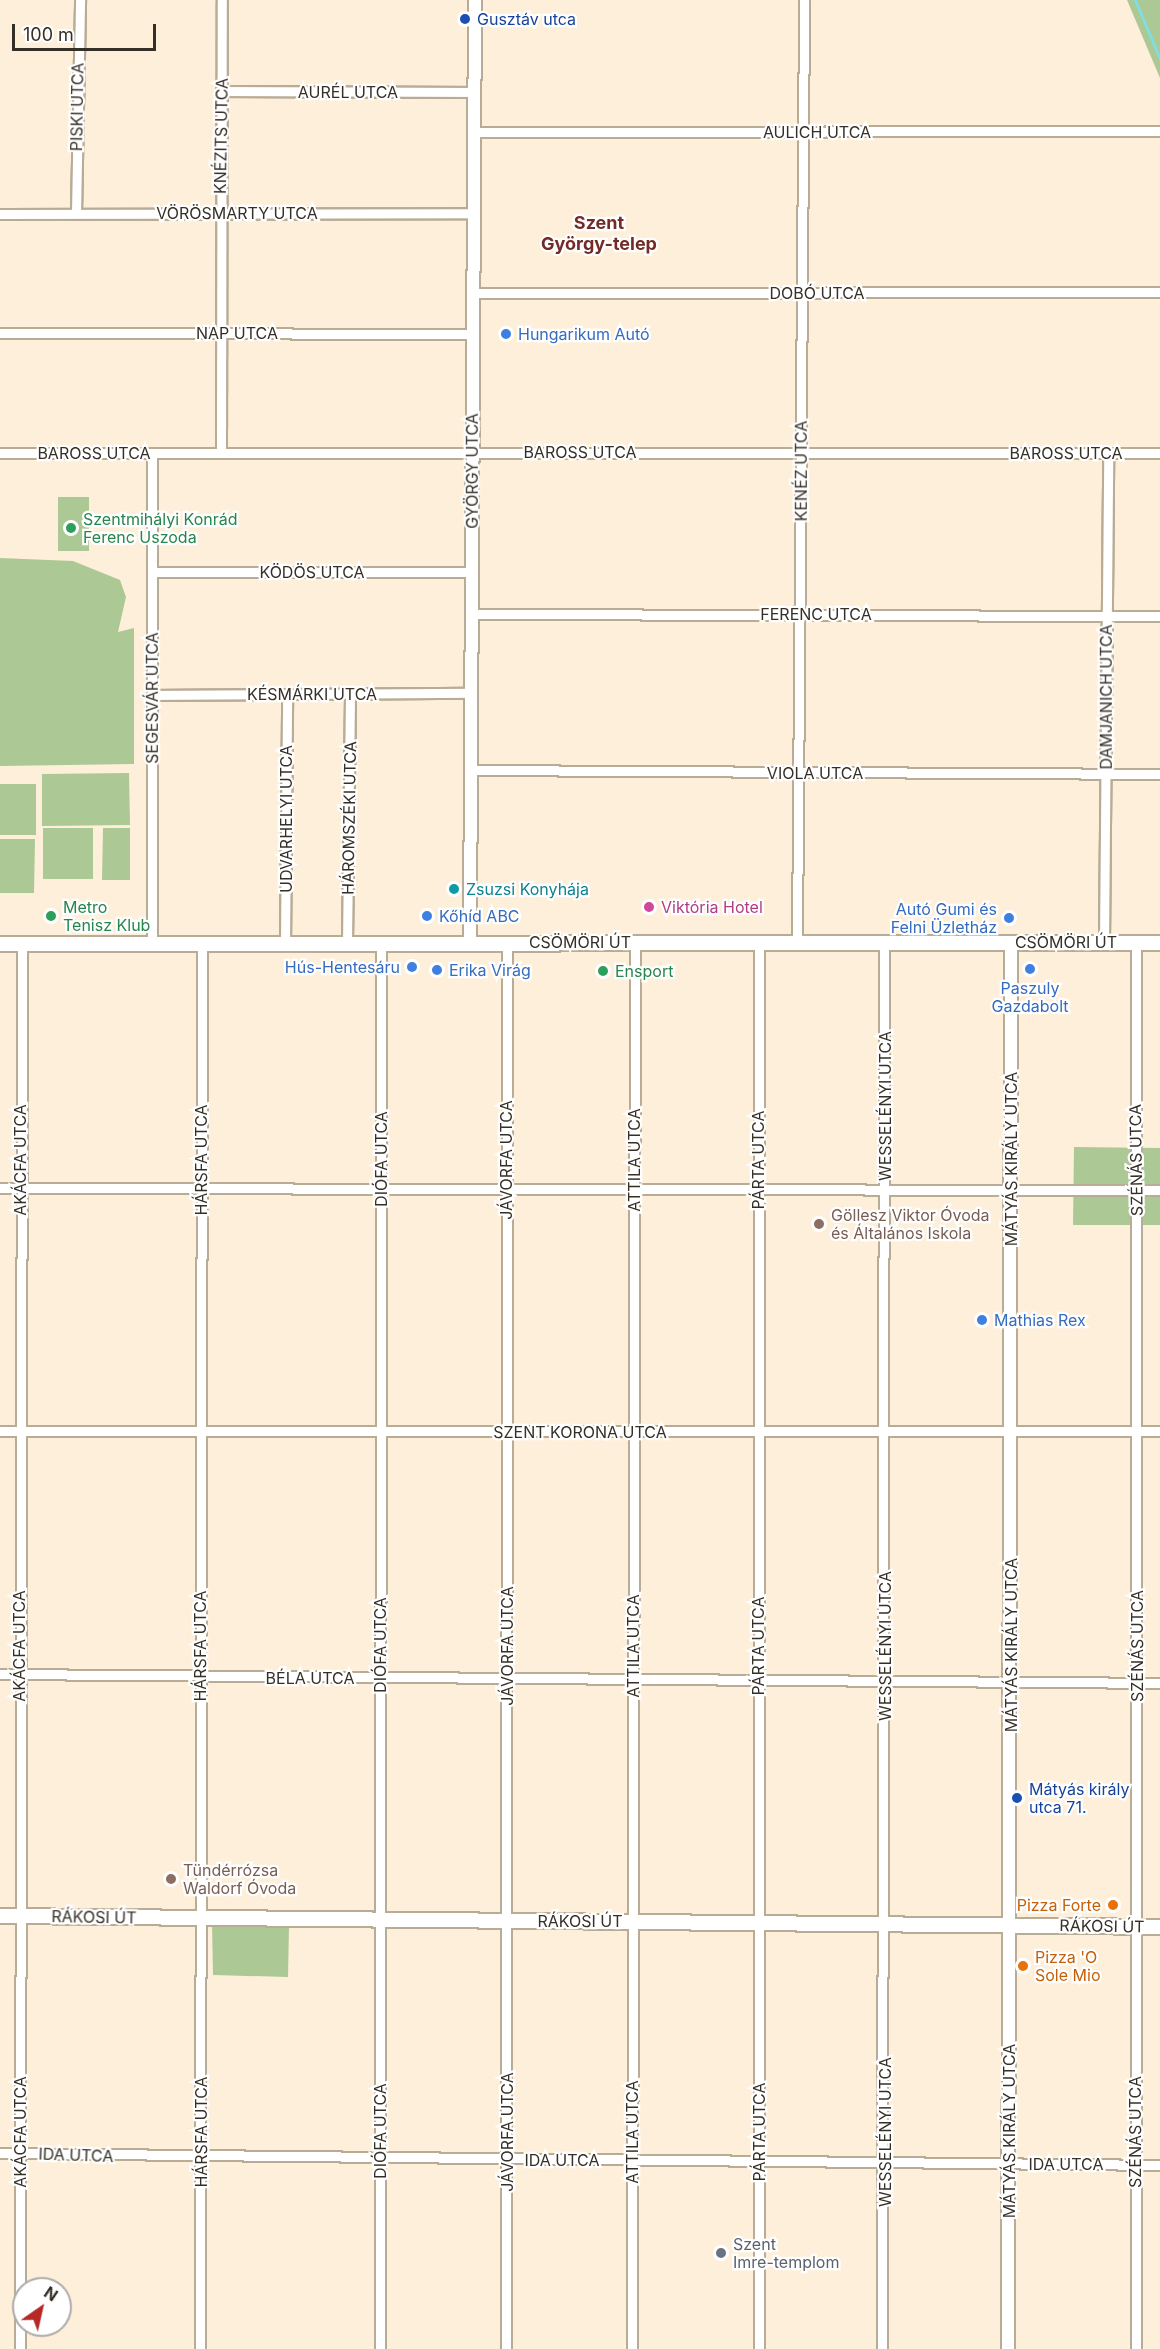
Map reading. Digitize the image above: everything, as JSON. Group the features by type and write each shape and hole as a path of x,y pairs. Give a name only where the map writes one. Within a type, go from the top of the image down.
{"main road":[{"name":"CSÖMÖRI ÚT","path":"0,944 1160,943"},
{"name":"RÁKOSI ÚT","path":"0,1916 1160,1927"}],"street":[{"name":"PISKI UTCA","path":"76,213 80,0"},
{"name":"KNÉZITS UTCA","path":"221,453 222,0"},
{"name":"GYÖRGY UTCA","path":"470,942 475,0"},
{"name":"KENÉZ UTCA","path":"797,942 805,132 804,0"},
{"name":"AURÉL UTCA","path":"221,91 475,92"},
{"name":"AULICH UTCA","path":"475,132 1160,131"},
{"name":"VÖRÖSMARTY UTCA","path":"0,214 474,213"},
{"name":"DOBÓ UTCA","path":"474,293 1160,292"},
{"name":"NAP UTCA","path":"0,333 474,334"},
{"name":"BAROSS UTCA","path":"0,453 1160,453"},
{"name":"SEGESVÁR UTCA","path":"152,453 152,943"},
{"name":"DAMJANICH UTCA","path":"1104,942 1108,453"},
{"name":"KÖDÖS UTCA","path":"152,572 472,572"},
{"name":"FERENC UTCA","path":"472,614 801,613 1160,616"},
{"name":"KÉSMÁRKI UTCA","path":"152,695 471,693"},
{"name":"HÁROMSZÉKI UTCA","path":"347,942 350,694"},
{"name":"UDVARHELYI UTCA","path":"285,943 287,695"},
{"name":"VIOLA UTCA","path":"471,770 1160,774"},
{"name":"DIÓFA UTCA","path":"380,2349 381,942"},
{"name":"JÁVORFA UTCA","path":"506,2349 507,942"},
{"name":"ATTILA UTCA","path":"632,2349 635,942"},
{"name":"PÁRTA UTCA","path":"759,942 759,2349"},
{"name":"WESSELÉNYI UTCA","path":"882,2349 885,2163 884,942"},
{"name":"MÁTYÁS KIRÁLY UTCA","path":"1008,2349 1011,1924 1011,942"},
{"name":"SZÉNÁS UTCA","path":"1136,942 1137,1927 1134,2165 1136,2349"},
{"name":"AKÁCFA UTCA","path":"20,2349 19,1188 22,943"},
{"name":"HÁRSFA UTCA","path":"200,2349 202,943"},
{"path":"0,1188 1160,1190"},
{"name":"SZENT KORONA UTCA","path":"0,1431 1160,1431"},
{"name":"BÉLA UTCA","path":"0,1674 633,1682 1160,1683"},
{"name":"IDA UTCA","path":"0,2153 379,2160 1160,2165"}],"green space":[{"path":"1127,0 1160,0 1160,78"},
{"path":"58,497 89,497 89,551 58,551"},
{"path":"0,558 73,561 120,580 126,597 118,632 134,628 134,764 0,766"},
{"path":"129,773 130,825 42,826 42,774"},
{"path":"0,784 36,784 36,835 0,835"},
{"path":"43,828 93,828 93,879 43,879"},
{"path":"103,828 130,828 130,880 102,880"},
{"path":"0,839 35,839 34,893 0,893"},
{"path":"1074,1147 1160,1148 1160,1225 1073,1225"},
{"path":"212,1923 289,1926 288,1977 213,1975"}],"waterway":[{"path":"1135,0 1160,59"}],"place":[{"name":"Gusztáv utca","path":"465,19"},
{"name":"Hungarikum Autó","path":"506,334"},
{"name":"Szentmihályi Konrád Ferenc Uszoda","path":"71,528"},
{"name":"Zsuzsi Konyhája","path":"454,889"},
{"name":"Viktória Hotel","path":"649,907"},
{"name":"Metro Tenisz Klub","path":"51,916"},
{"name":"Kőhíd ABC","path":"427,916"},
{"name":"Autó Gumi és Felni Üzletház","path":"1009,918"},
{"name":"Hús-Hentesáru","path":"412,967"},
{"name":"Paszuly Gazdabolt","path":"1030,969"},
{"name":"Erika Virág","path":"437,970"},
{"name":"Ensport","path":"603,971"},
{"name":"Göllesz Viktor Óvoda és Általános Iskola","path":"819,1224"},
{"name":"Mathias Rex","path":"982,1320"},
{"name":"Mátyás király utca 71.","path":"1017,1798"},
{"name":"Tündérrózsa Waldorf Óvoda","path":"171,1879"},
{"name":"Pizza Forte","path":"1113,1905"},
{"name":"Pizza 'O Sole Mio","path":"1023,1966"},
{"name":"Szent Imre-templom","path":"721,2253"}],"district":[{"name":"Szent György-telep","path":"599,234"}]}
